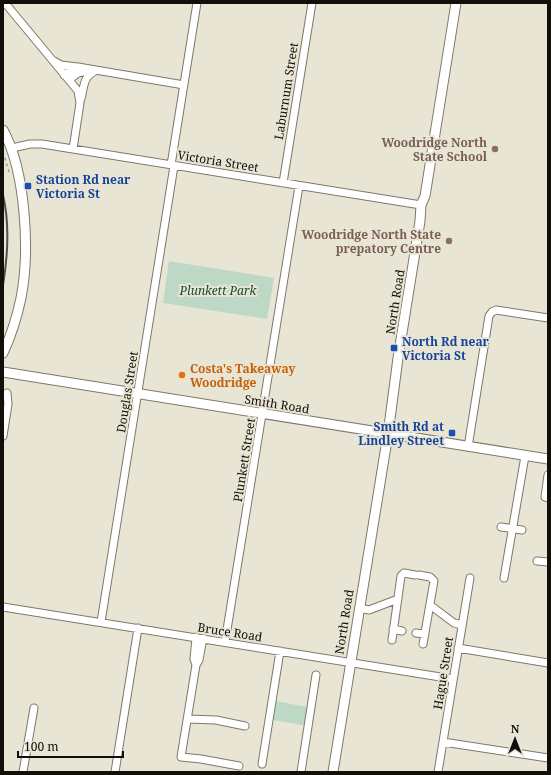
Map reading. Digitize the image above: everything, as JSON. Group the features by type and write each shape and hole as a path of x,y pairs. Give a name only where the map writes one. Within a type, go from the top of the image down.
{"street":[{"path":"5,3 67,78 78,93 80,103"},
{"name":"Douglas Street","path":"101,622 138,394 197,3"},
{"name":"Laburnum Street","path":"283,183 312,3"},
{"name":"North Road","path":"333,772 388,434 398,358 420,221 421,205 424,196 456,3"},
{"path":"52,60 61,65 184,85"},
{"path":"67,78 73,69 78,68"},
{"path":"67,78 80,72 94,70"},
{"path":"73,149 80,103 86,79 94,70"},
{"path":"3,130 12,148 20,184 25,226 25,251 21,297 14,323 3,353"},
{"name":"Victoria Street","path":"12,148 30,144 73,149 421,205"},
{"name":"Plunkett Street","path":"226,642 299,186"},
{"path":"468,446 489,316 496,310 548,318"},
{"name":"Smith Road","path":"3,372 525,456 548,457"},
{"path":"3,436 8,404 7,393"},
{"path":"504,578 525,456"},
{"path":"548,475 545,497 548,498"},
{"path":"501,527 522,530"},
{"path":"537,561 548,562"},
{"path":"392,640 401,576 404,573 430,577 434,581 423,644"},
{"name":"Hague Street","path":"438,772 470,578"},
{"path":"359,608 369,610 398,599"},
{"path":"430,605 454,623 462,625"},
{"name":"Bruce Road","path":"3,607 453,679"},
{"path":"115,772 138,628"},
{"path":"393,629 402,631"},
{"path":"416,633 425,634"},
{"path":"200,638 199,660 196,665 181,757 239,766"},
{"path":"458,648 548,663"},
{"path":"262,764 280,651"},
{"path":"301,772 316,675"},
{"path":"23,772 34,708"},
{"path":"188,719 216,720 245,726"},
{"path":"443,742 548,758"}],"path":[{"path":"3,152 9,172"}],"green space":[{"name":"Plunkett Park","path":"169,261 274,278 267,319 163,303"},
{"path":"276,701 307,707 305,725 273,720"}],"railway":[{"path":"3,195 7,218 8,240 3,285"}],"place":[{"name":"Woodridge North State School","path":"495,149"},
{"name":"Station Rd near Victoria St","path":"28,186"},
{"name":"Woodridge North State prepatory Centre","path":"449,241"},
{"name":"North Rd near Victoria St","path":"394,348"},
{"name":"Costa's Takeaway Woodridge","path":"182,375"},
{"name":"Smith Rd at Lindley Street","path":"452,433"}]}
